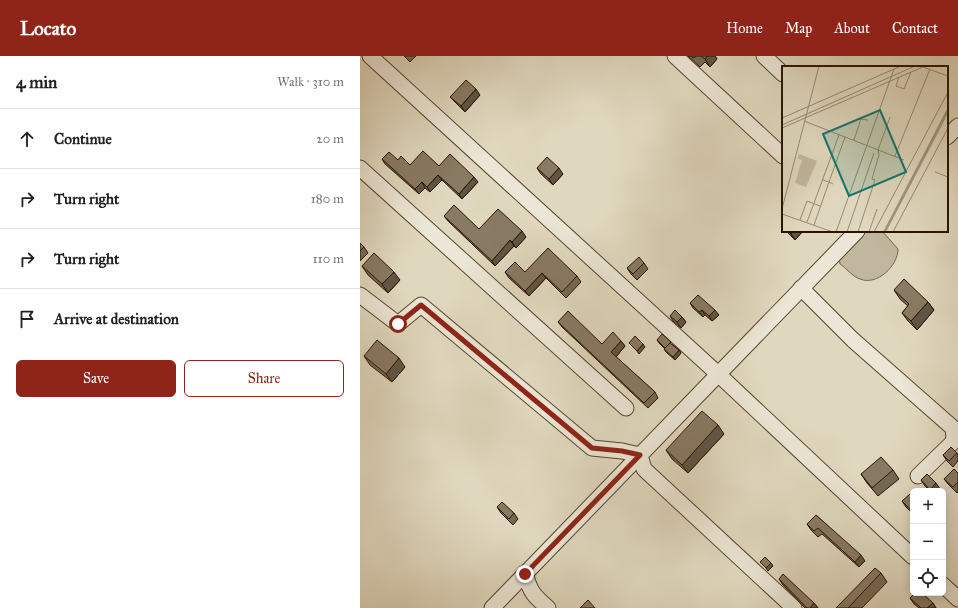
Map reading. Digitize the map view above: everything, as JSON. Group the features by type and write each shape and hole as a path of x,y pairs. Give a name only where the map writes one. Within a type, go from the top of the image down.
{"street":[{"path":"370,56 718,374 910,554"},
{"path":"675,56 782,155"},
{"path":"764,56 782,73"},
{"path":"948,136 958,126"},
{"path":"360,168 626,408"},
{"path":"492,608 856,232"},
{"path":"801,288 853,340 953,428 954,438 952,443 918,476"},
{"path":"360,295 398,324 421,305 592,448 622,451 640,455"},
{"path":"640,455 644,469 794,608"},
{"path":"525,574 529,588 535,597 548,608"},
{"path":"946,588 958,599"}],"shaded area":[{"path":"864,232 883,232 898,249 897,255 890,268 885,273 873,280 857,278 840,264 839,257"}],"building":[{"path":"466,80 476,89 461,106 450,97"},
{"path":"423,151 439,166 450,154 474,177 459,194 438,175 427,187 422,182 415,189 382,159 389,152 398,160 401,156 410,165"},
{"path":"547,157 559,168 549,179 537,168"},
{"path":"454,205 479,229 498,209 522,231 512,242 510,240 492,261 444,216"},
{"path":"360,243 364,247 360,251"},
{"path":"548,248 577,276 562,292 542,273 525,291 505,272 515,262 525,272"},
{"path":"374,253 394,272 382,284 362,266"},
{"path":"639,257 644,263 633,274 627,268"},
{"path":"904,279 928,302 911,321 902,313 909,304 894,290"},
{"path":"698,295 715,310 709,316 702,310 699,312 690,303"},
{"path":"675,310 682,317 677,322 670,316"},
{"path":"568,311 602,344 613,332 621,341 611,352 655,392 644,403 558,322"},
{"path":"662,334 671,342 665,348 657,340"},
{"path":"635,336 643,344 637,351 629,343"},
{"path":"377,340 399,358 386,374 364,356"},
{"path":"670,343 679,350 673,357 664,349"},
{"path":"702,411 718,425 682,465 666,450"},
{"path":"951,447 957,453 949,461 943,455"},
{"path":"881,457 893,470 872,488 861,474"},
{"path":"954,469 958,473 958,482 953,487 944,479"},
{"path":"927,474 936,483 932,488 928,488 921,480"},
{"path":"910,494 910,509 902,501"},
{"path":"502,502 514,513 509,519 497,507"},
{"path":"816,515 861,555 855,562 818,528 814,531 807,524"},
{"path":"765,557 771,563 766,568 760,562"},
{"path":"875,568 881,573 848,608 836,608"},
{"path":"783,574 814,603 810,608 807,608 779,579"},
{"path":"912,596 925,596 933,603 927,608 921,608 910,598"},
{"path":"588,600 595,608 580,608"}],"route":[{"path":"398,324 421,305 592,448 622,451 640,455 525,574"}]}
